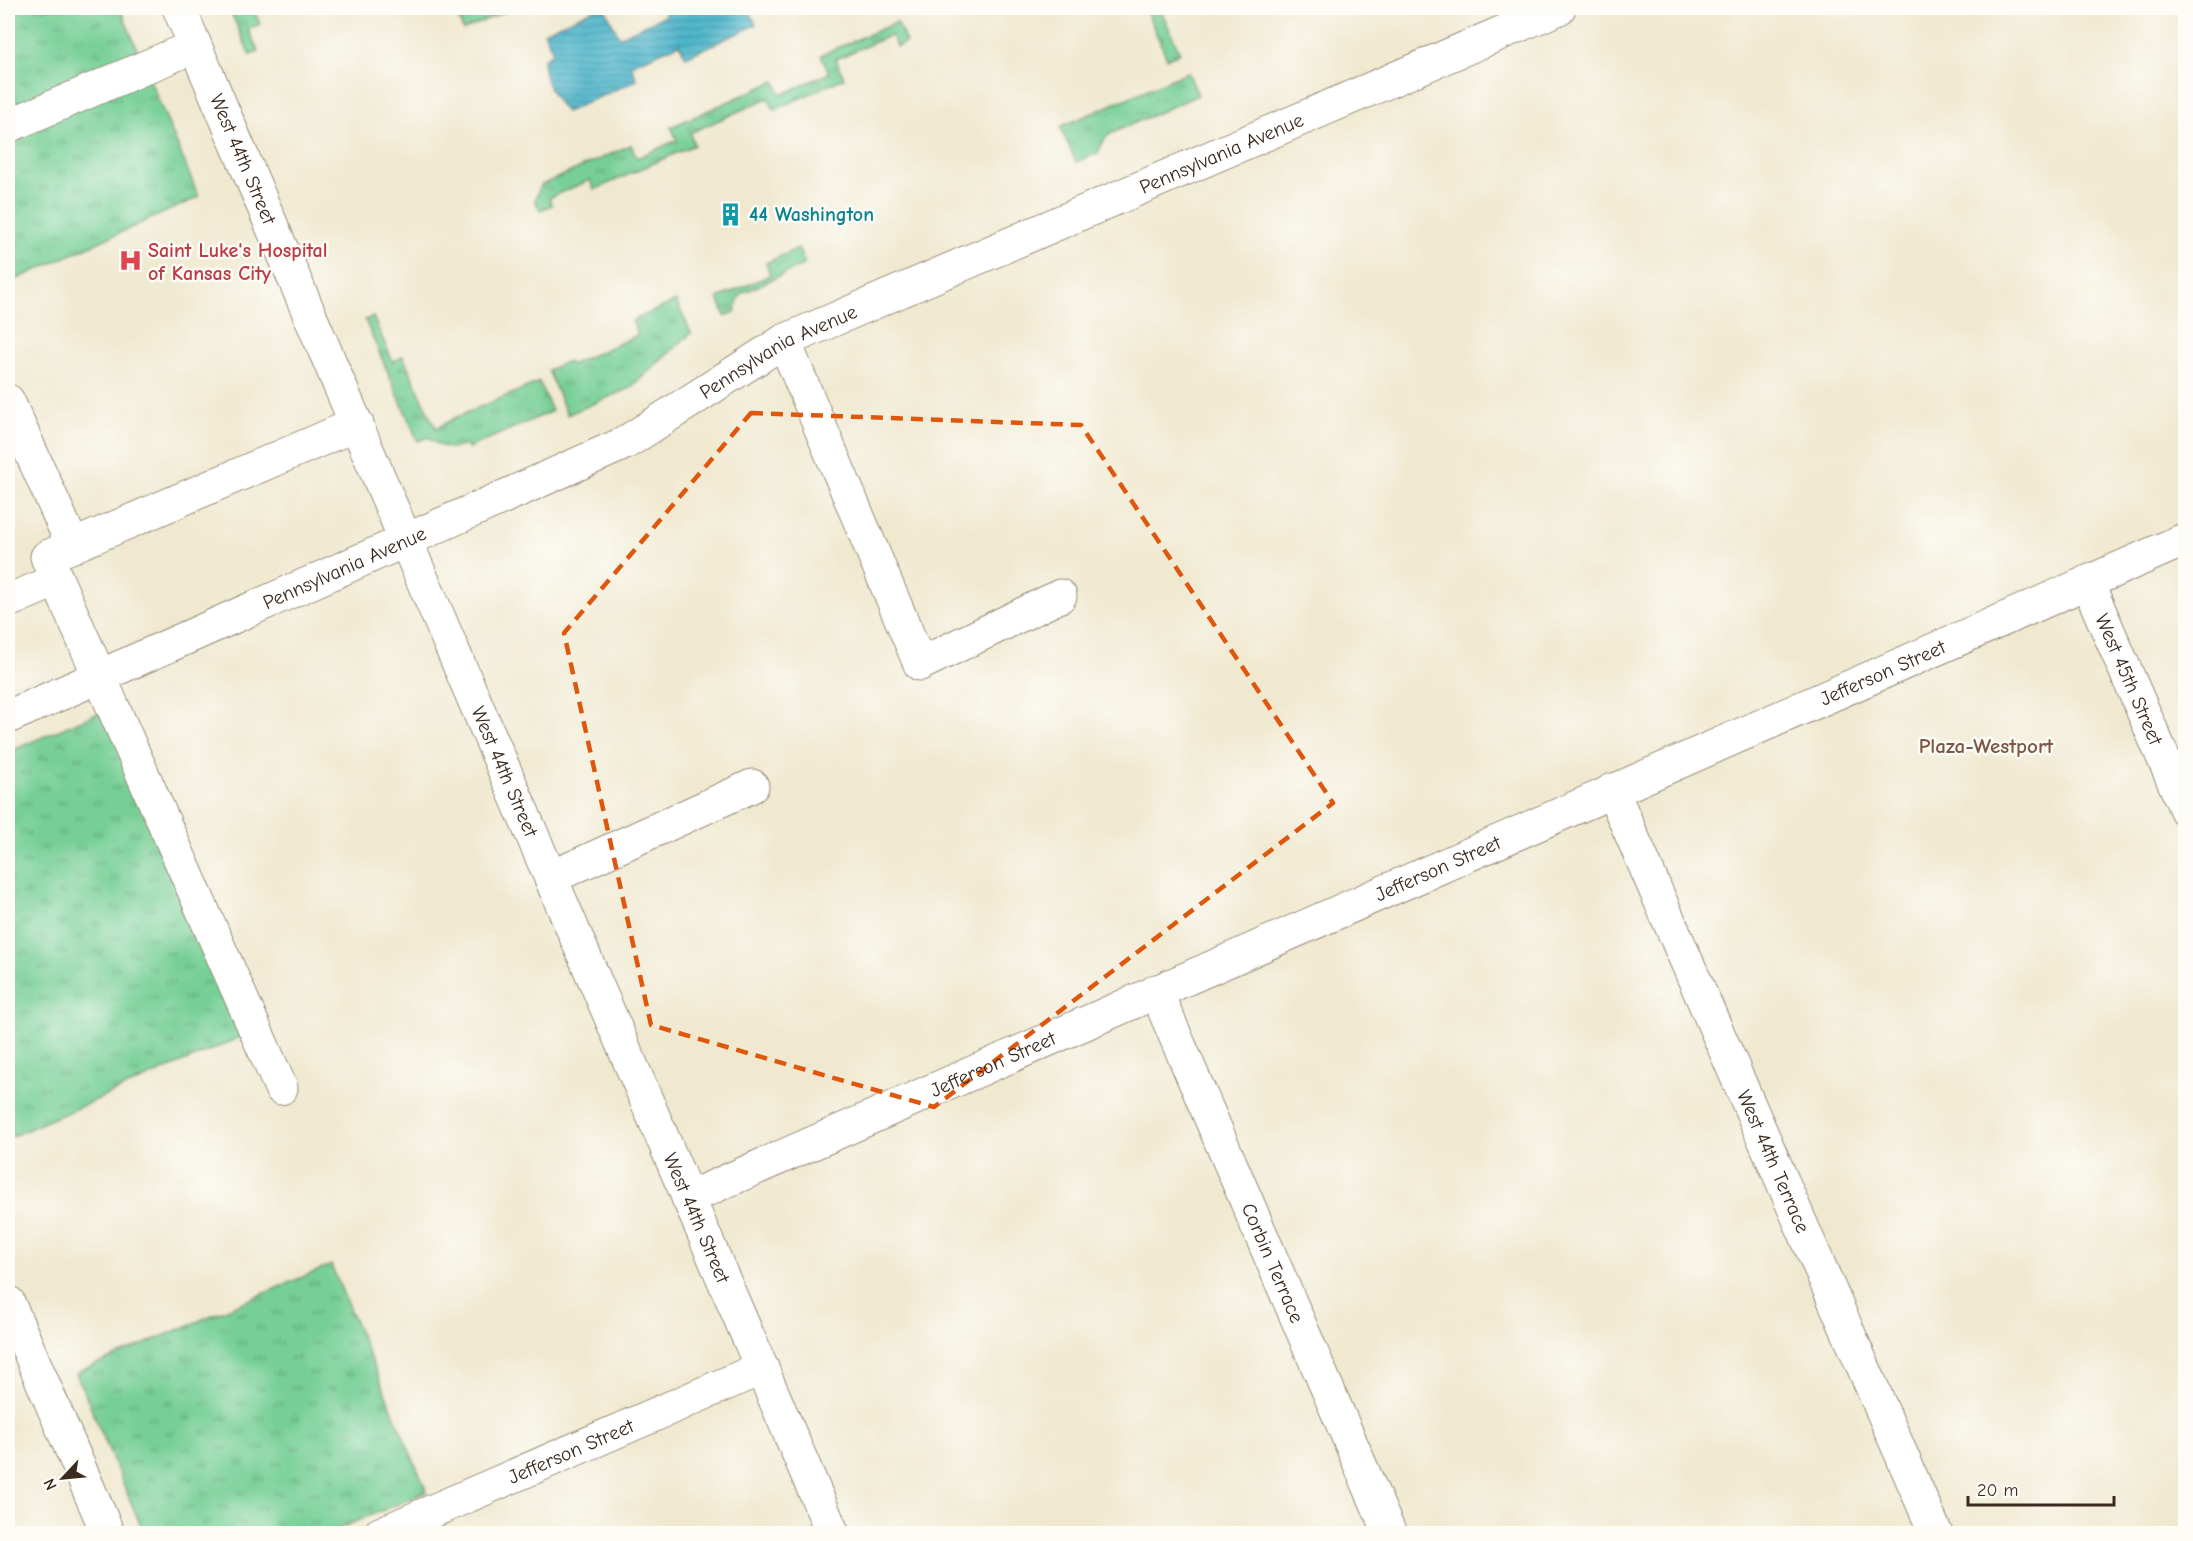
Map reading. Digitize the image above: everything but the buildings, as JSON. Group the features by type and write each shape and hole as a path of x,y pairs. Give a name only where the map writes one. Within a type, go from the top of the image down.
{"street":[{"name":"West 44th Street","path":"179,8 833,1533"},
{"name":"Pennsylvania Avenue","path":"8,717 625,443 784,341 1559,8"},
{"path":"8,126 195,46"},
{"path":"784,341 920,664 1060,597"},
{"path":"8,401 73,546"},
{"path":"280,1088 47,557 357,424"},
{"name":"Jefferson Street","path":"688,1198 2186,539"},
{"path":"8,601 57,580"},
{"name":"West 45th Street","path":"2087,582 2186,810"},
{"path":"552,877 752,786"},
{"name":"West 44th Terrace","path":"1612,790 1936,1533"},
{"name":"Corbin Terrace","path":"1156,991 1390,1533"},
{"path":"8,1302 108,1533"},
{"name":"Jefferson Street","path":"380,1533 762,1368"}],"highlighted area":[{"path":"751,413 1081,425 1333,803 934,1107 651,1025 564,633"}],"green space":[{"path":"8,8 120,8 199,197 8,283"},
{"path":"229,8 253,8 260,24 248,29 259,52 250,55"},
{"path":"494,8 513,8 463,30 457,15 469,9 473,17"},
{"path":"1145,8 1160,8 1180,53 1167,58"},
{"path":"897,22 906,42 897,47 891,35 836,59 844,78 774,110 768,98 690,133 694,145 594,190 590,180 549,198 552,205 540,210 535,200 541,185 631,145 637,158 677,140 671,127 775,81 781,95 829,73 821,55"},
{"path":"1188,72 1198,95 1110,134 1104,140 1098,153 1076,162 1060,127"},
{"path":"798,248 805,264 743,293 738,299 735,312 725,316 718,298 770,275 766,263"},
{"path":"676,301 691,333 630,388 567,415 548,370 568,361 570,365 638,335 632,321"},
{"path":"373,317 393,362 403,356 437,428 457,417 539,382 552,411 468,448 466,445 455,448 446,447 428,437 418,441 365,320"},
{"path":"103,711 243,1036 8,1138 8,752"},
{"path":"331,1265 427,1492 328,1533 144,1533 76,1373"}],"water":[{"path":"597,8 605,8 619,37 666,15 663,8 748,8 756,25 686,57 679,44 631,65 637,80 566,112 552,94 545,74 543,59 553,53 544,32"}],"place":[{"name":"44 Washington","path":"731,214"},
{"name":"Saint Luke's Hospital of Kansas City","path":"130,261"}],"district":[{"name":"Plaza-Westport","path":"1986,746"}]}
